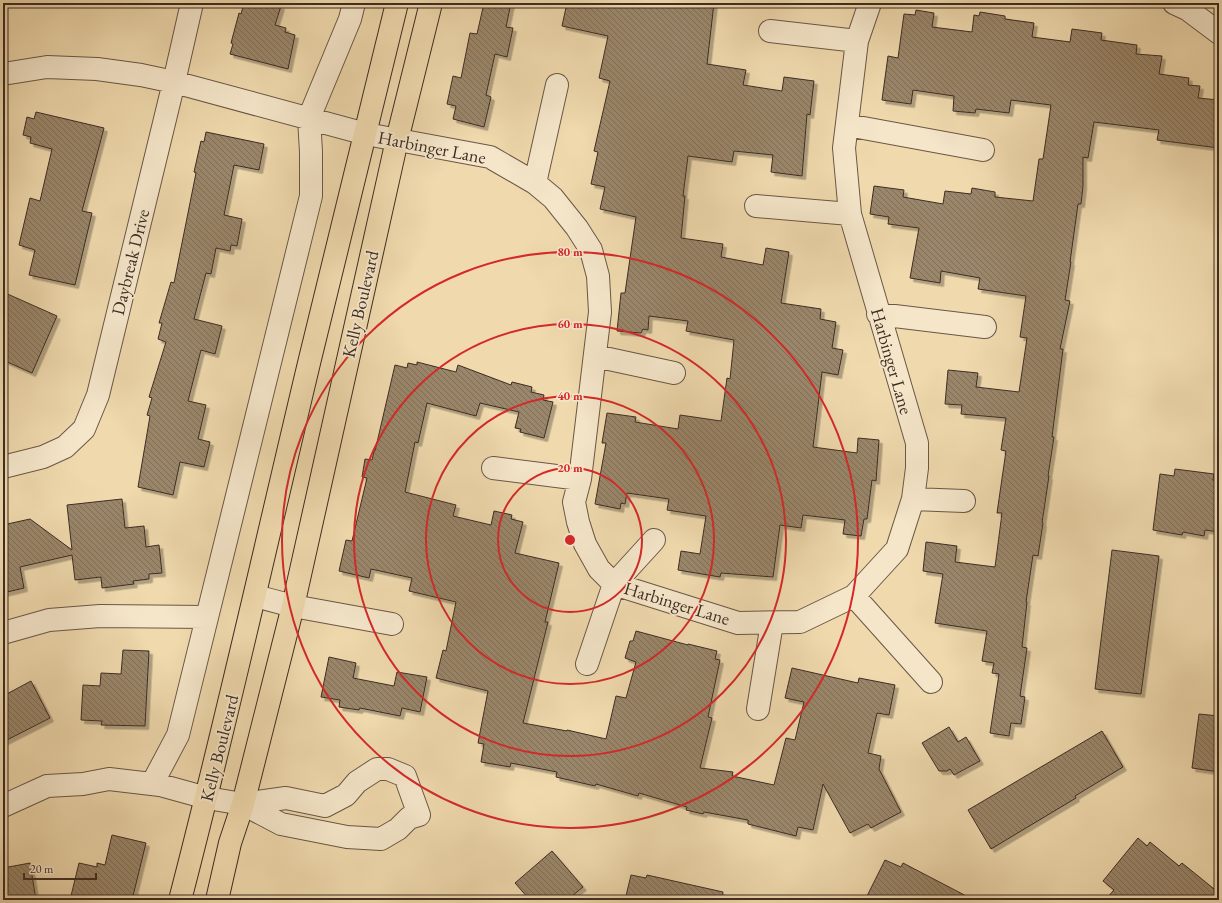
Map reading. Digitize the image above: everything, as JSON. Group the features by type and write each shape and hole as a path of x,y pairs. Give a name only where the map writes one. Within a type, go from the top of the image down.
{"main road":[{"name":"Kelly Boulevard","path":"180,900 207,798 310,359 397,3"},
{"name":"Kelly Boulevard","path":"217,900 230,843 243,804 293,606 397,140 431,3"}],"street":[{"name":"Daybreak Drive","path":"3,467 43,457 65,447 84,429 98,395 192,3"},
{"path":"152,784 178,735 311,196 309,118 350,19 354,3"},
{"name":"Harbinger Lane","path":"3,74 47,67 97,69 141,75 174,82 366,134 490,157 535,183 553,198 577,228 591,250 598,276 600,312 580,479 574,502 585,544 599,569 614,584 738,622 800,622 854,596 897,549 913,499 917,468 917,443 878,314 850,214 844,148 857,41 870,3"},
{"path":"1174,3 1187,9 1219,33"},
{"path":"770,31 857,41"},
{"path":"535,183 557,85"},
{"path":"847,125 983,150"},
{"path":"756,206 850,214"},
{"path":"878,314 985,327"},
{"path":"595,356 674,374"},
{"path":"493,468 580,479"},
{"path":"913,499 964,501"},
{"path":"588,664 614,584 654,540"},
{"path":"255,596 293,606 392,624"},
{"path":"854,596 931,682"},
{"path":"3,633 48,620 100,616 207,617"},
{"path":"758,710 772,623"},
{"path":"3,806 47,786 83,784 109,779 160,785 207,798 243,804 286,798 324,806 346,795 357,782 366,775 377,769 388,769 406,776 419,815 410,818 398,829 382,839 347,837 281,824 243,804"}],"building":[{"path":"244,3 268,3 281,6 275,25 286,28 285,32 295,35 288,69 230,54 233,44 231,43 239,13 241,14"},
{"path":"484,3 511,3 506,27 513,28 507,57 495,54 486,95 491,97 484,127 453,119 456,106 447,104 453,76 461,78 470,33 477,34"},
{"path":"567,3 714,3 707,64 746,70 743,85 782,91 784,77 814,81 810,115 807,114 802,176 771,172 773,155 734,151 732,162 688,156 683,196 685,196 681,238 723,244 721,257 763,265 766,248 789,252 781,303 821,309 820,319 836,322 832,348 843,350 838,375 822,372 813,447 857,453 858,438 879,440 876,481 872,480 867,519 864,519 861,536 843,534 845,520 803,515 801,528 780,525 773,577 721,573 720,577 678,570 681,551 700,554 706,516 667,510 669,499 627,493 625,504 621,503 620,509 595,504 606,443 602,443 607,413 636,417 635,422 678,429 680,415 721,421 727,378 730,379 734,340 686,331 688,321 649,316 648,330 643,329 641,333 617,331 621,293 625,293 636,217 600,209 605,187 591,184 598,152 594,151 610,81 599,78 608,36 562,26"},
{"path":"916,10 934,13 932,27 972,32 974,15 979,16 980,12 1005,16 1005,19 1034,23 1032,37 1070,42 1072,29 1102,33 1101,40 1137,45 1136,54 1162,56 1159,74 1189,78 1188,85 1200,86 1198,98 1219,100 1219,148 1157,140 1159,130 1094,122 1088,158 1083,157 1083,186 1081,204 1078,204 1065,300 1070,301 1060,349 1063,349 1043,523 1038,556 1033,555 1026,602 1022,647 1027,648 1020,696 1025,697 1021,724 1011,723 1009,736 990,733 999,674 992,673 994,663 982,661 987,631 935,623 943,574 923,571 926,542 957,546 955,562 995,567 1002,513 997,513 1006,451 1001,450 1006,418 961,414 962,405 945,404 948,370 978,373 976,387 1019,392 1027,338 1020,337 1026,296 978,289 980,278 941,271 940,283 910,278 919,228 888,224 889,217 870,214 874,186 904,190 903,197 943,204 945,191 971,194 972,188 995,192 995,197 1033,201 1039,159 1043,159 1051,105 1011,100 1009,113 976,109 975,113 953,111 954,96 913,90 911,104 882,100 888,56 898,58 904,14 915,15"},
{"path":"36,112 104,128 82,211 92,213 75,285 29,275 35,250 19,245 30,198 40,201 52,149 30,143 31,137 23,135 27,117 34,119"},
{"path":"206,132 264,144 259,170 234,165 224,215 242,219 237,246 231,245 230,251 216,248 211,274 206,273 194,319 222,326 215,354 201,350 188,401 206,405 198,439 210,442 204,467 180,462 173,495 138,487 150,416 147,415 152,398 149,397 166,342 158,339 162,323 159,323 171,282 174,283 196,173 194,172 201,141 204,142"},
{"path":"3,292 57,316 32,373 3,360"},
{"path":"417,362 456,372 458,365 511,385 512,382 532,387 531,392 544,395 543,400 553,402 544,438 520,432 521,429 515,428 519,412 480,403 476,416 427,403 418,443 415,442 405,492 456,505 453,516 491,525 494,511 512,515 511,519 523,522 515,553 559,563 545,622 548,622 523,723 567,730 606,739 616,696 626,698 636,662 625,658 630,641 633,641 636,631 717,651 715,659 720,660 708,717 712,718 700,768 733,772 732,776 774,785 786,738 795,740 804,702 785,698 792,668 858,683 859,678 895,685 889,715 877,713 868,753 881,756 879,769 901,812 871,828 868,824 850,833 823,784 813,830 798,827 796,836 748,824 748,820 704,812 703,814 686,810 687,807 639,793 638,796 596,784 595,786 556,777 557,772 511,763 510,767 481,762 484,744 478,743 488,691 436,678 443,650 446,651 456,602 409,591 412,578 371,569 369,578 339,571 346,540 352,541 367,478 362,477 365,459 372,460 375,451 395,365 407,368 408,363 417,365"},
{"path":"1175,469 1214,474 1213,480 1219,481 1219,532 1205,530 1204,536 1183,532 1182,535 1153,530 1160,474 1174,476"},
{"path":"122,499 125,528 144,526 146,547 159,545 162,573 149,574 149,579 133,581 134,584 102,588 101,577 75,580 72,555 20,567 24,588 3,593 3,525 30,519 72,550 67,505"},
{"path":"1112,550 1159,556 1141,694 1095,689"},
{"path":"123,650 149,651 145,726 101,725 102,721 81,720 83,685 100,686 101,673 121,674"},
{"path":"329,657 356,663 353,678 394,686 397,672 427,677 420,712 402,708 400,716 360,708 359,710 339,707 340,700 321,697"},
{"path":"31,681 50,718 3,742 3,696"},
{"path":"1199,714 1219,716 1219,772 1192,768"},
{"path":"949,727 958,742 966,737 980,761 954,775 950,769 947,771 939,771 922,743"},
{"path":"1102,731 1123,767 1075,796 1076,798 991,849 968,810"},
{"path":"112,835 146,843 132,900 70,900 79,863 97,867 97,863 105,865"},
{"path":"1138,838 1147,846 1150,842 1179,866 1182,863 1219,893 1219,900 1105,900 1114,890 1103,881"},
{"path":"552,851 583,887 567,900 530,900 515,883"},
{"path":"885,860 901,867 903,863 974,900 865,900"},
{"path":"30,863 36,900 3,900 3,868"},
{"path":"631,875 646,878 647,875 723,892 722,900 625,900"}]}
